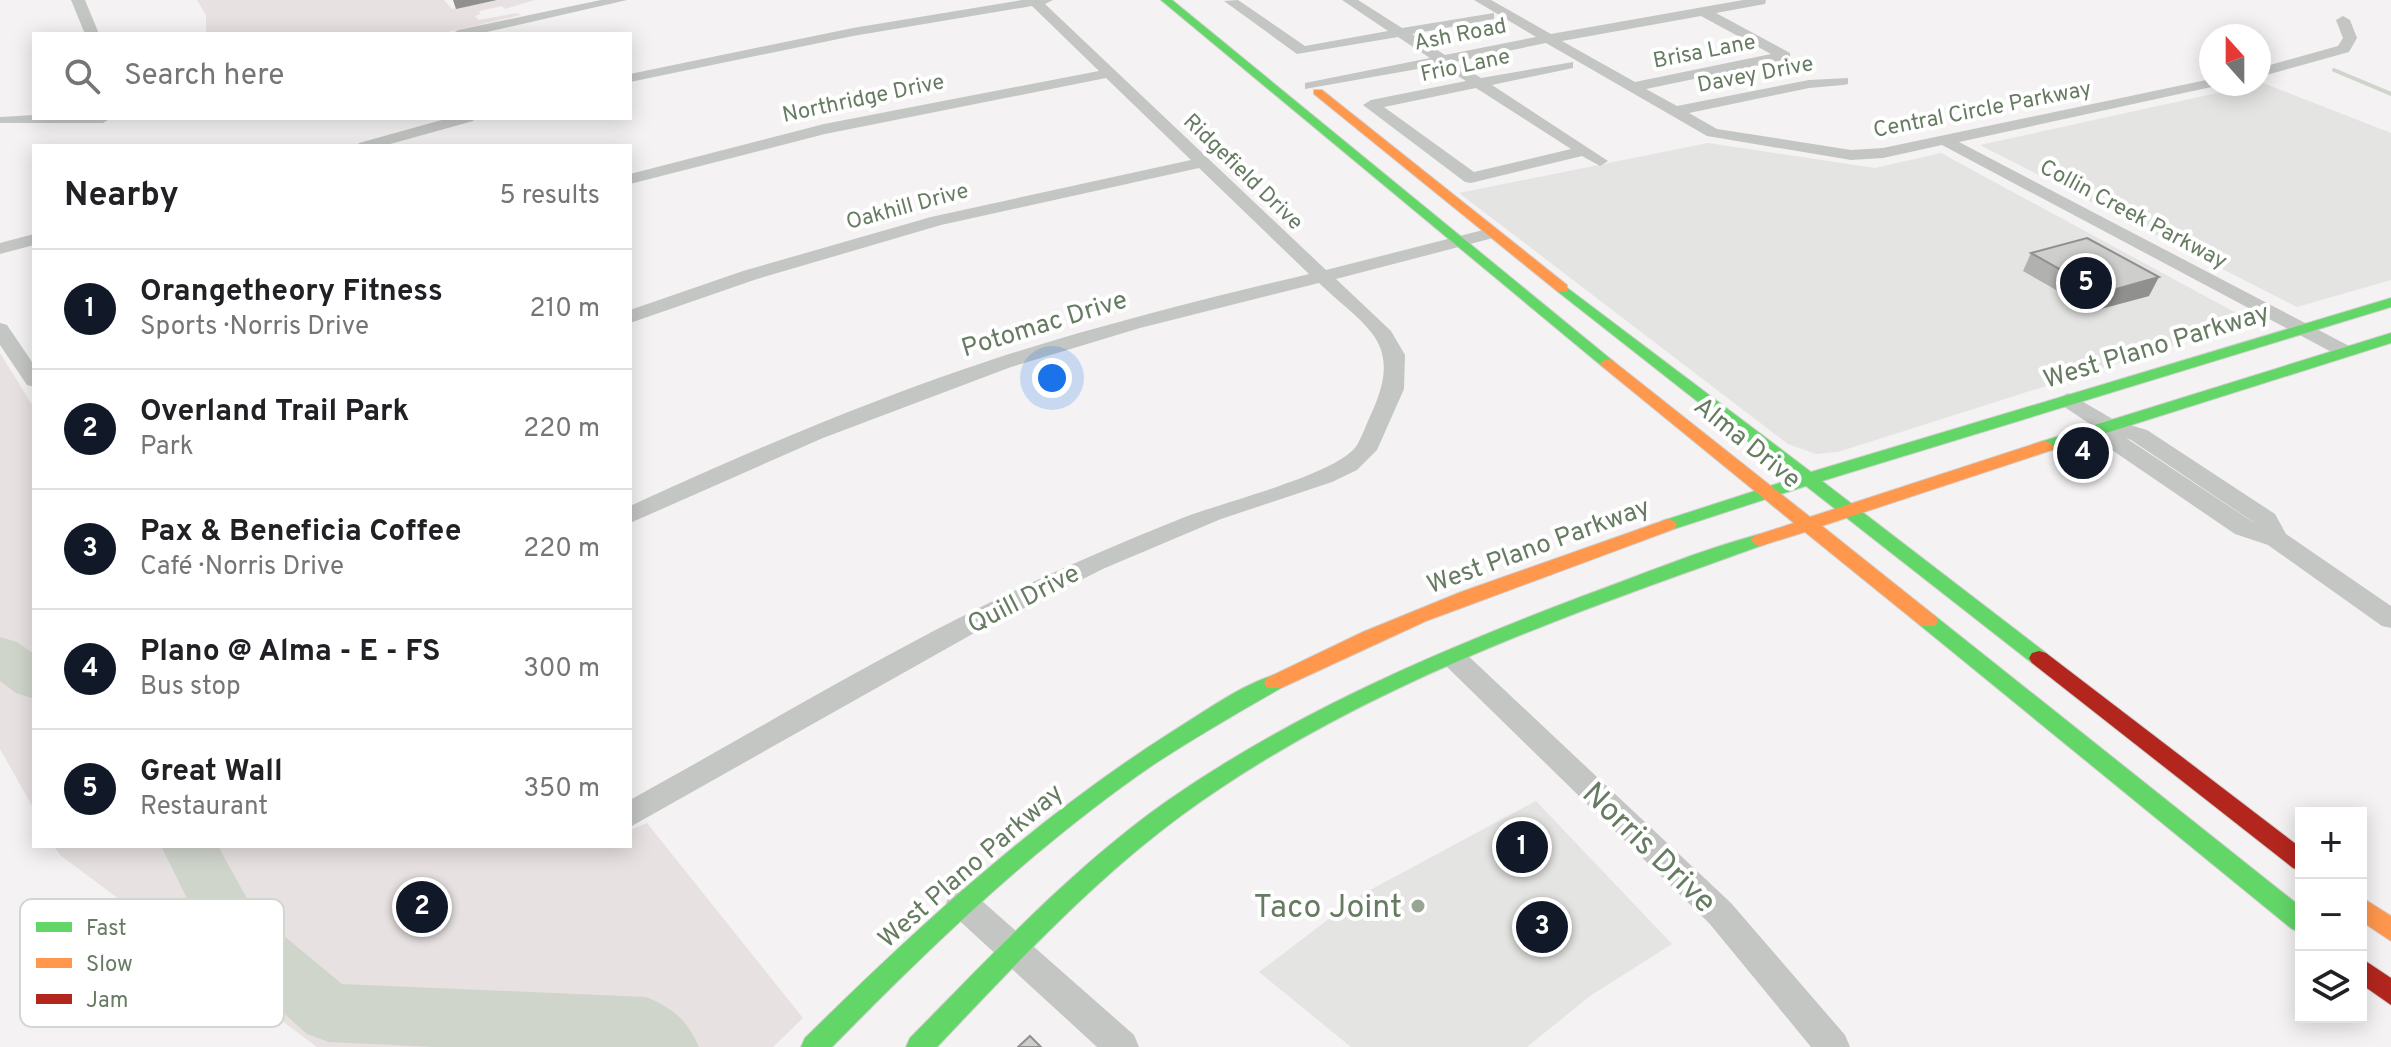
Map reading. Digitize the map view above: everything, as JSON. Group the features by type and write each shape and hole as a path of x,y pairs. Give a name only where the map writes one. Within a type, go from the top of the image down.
{"main road":[{"name":"Alma Drive","path":"1166,0 1459,242 2295,916"},
{"name":"Alma Drive","path":"1305,81 1491,233 2295,856"},
{"name":"West Plano Parkway","path":"919,1047 1109,860 1196,793 1305,729 1500,584 1807,477 2391,302"},
{"name":"West Plano Parkway","path":"814,1047 914,945 1077,806 1215,715 1292,675 1434,635 1563,612 1847,508 2391,338"},
{"path":"2367,912 2391,930"},
{"path":"2367,974 2391,993"}],"street":[{"path":"78,0 91,32"},
{"path":"468,32 620,0"},
{"path":"1349,0 1600,161"},
{"path":"1481,0 1675,111"},
{"path":"632,78 853,32 1038,1"},
{"name":"Ridgefield Drive","path":"1038,1 1109,73 1384,335 1395,355 1393,389"},
{"path":"1235,1 1302,51 1489,16"},
{"name":"Ash Road","path":"1305,81 1760,1"},
{"name":"Brisa Lane","path":"1632,87 1785,56 1702,11"},
{"path":"2271,70 2344,49 2350,38 2343,20"},
{"name":"Frio Lane","path":"1568,65 1371,105 1471,178 1584,151"},
{"name":"Northridge Drive","path":"632,178 824,129 1109,73"},
{"name":"Davey Drive","path":"1675,111 1809,84 1843,81"},
{"name":"Central Circle Parkway","path":"1675,111 1713,133 1851,155 1883,153 2199,86"},
{"path":"2,121 32,102"},
{"path":"2,121 36,120"},
{"path":"372,144 460,120"},
{"name":"Collin Creek Parkway","path":"1944,140 2346,352"},
{"name":"Oakhill Drive","path":"632,316 764,271 922,225 1202,162"},
{"name":"Potomac Drive","path":"632,514 729,469 871,410 1009,361 1132,324 1491,233"},
{"path":"0,249 32,240"},
{"path":"0,329 32,374"},
{"name":"Quill Drive","path":"633,814 967,625 1096,562 1213,514 1324,477 1349,465 1366,450 1393,389"},
{"path":"2068,399 2108,426 2139,435 2267,520 2277,539 2391,619"},
{"name":"Norris Drive","path":"1434,635 1720,913 1833,1047"},
{"path":"962,903 1122,1047"}],"shaded area":[{"path":"197,0 444,0 452,9 498,0 535,0 505,9 502,6 479,11 480,14 475,16 479,20 516,13 521,15 448,32 206,32 206,15"},
{"path":"2271,86 2391,133 2391,280 2297,307 1980,145 2204,96 2271,96"},
{"path":"1708,143 1875,168 1941,153 2251,321 1838,452 1816,454 1788,444 1459,193"},
{"path":"0,353 32,405 32,805 0,749"},
{"path":"1536,801 1672,944 1590,996 1527,1047 1351,1047 1259,972 1359,896"},
{"path":"647,823 803,1018 773,1047 317,1047 284,1022 284,899 119,899 60,855 55,848 632,848 632,829"}],"building":[{"path":"2087,238 2159,277 2102,293 2031,253"},
{"path":"1030,1036 1041,1047 1018,1047"}],"waterway":[{"path":"2334,70 2391,94"},
{"path":"0,655 32,679"},
{"path":"190,848 217,899"},
{"path":"284,974 329,1013 646,1027 667,1047"}],"traffic: fast":[{"path":"1166,0 1608,364"},
{"path":"1562,288 2039,658"},
{"path":"1668,525 1901,449 2391,302"},
{"path":"2046,446 2391,338"},
{"path":"919,1047 1075,891 1141,834 1241,764 1310,724 1458,654 1610,594 1760,540"},
{"path":"1928,621 2295,916"},
{"path":"814,1047 973,894 1087,801 1147,758 1274,683"}],"traffic: slow":[{"path":"1318,92 1562,288"},
{"path":"1608,364 1928,621"},
{"path":"1760,540 2046,446"},
{"path":"1274,683 1419,617 1668,525"},
{"path":"2367,912 2391,930"}],"traffic: jam":[{"path":"2039,658 2295,856"},
{"path":"2367,974 2391,993"}],"place":[{"name":"Great Wall","path":"2086,283"},
{"name":"Plano @ Alma - E - FS","path":"2083,453"},
{"name":"Orangetheory Fitness","path":"1522,847"},
{"name":"Taco Joint","path":"1418,906"},
{"name":"Overland Trail Park","path":"422,907"},
{"name":"Pax & Beneficia Coffee","path":"1542,927"}]}
